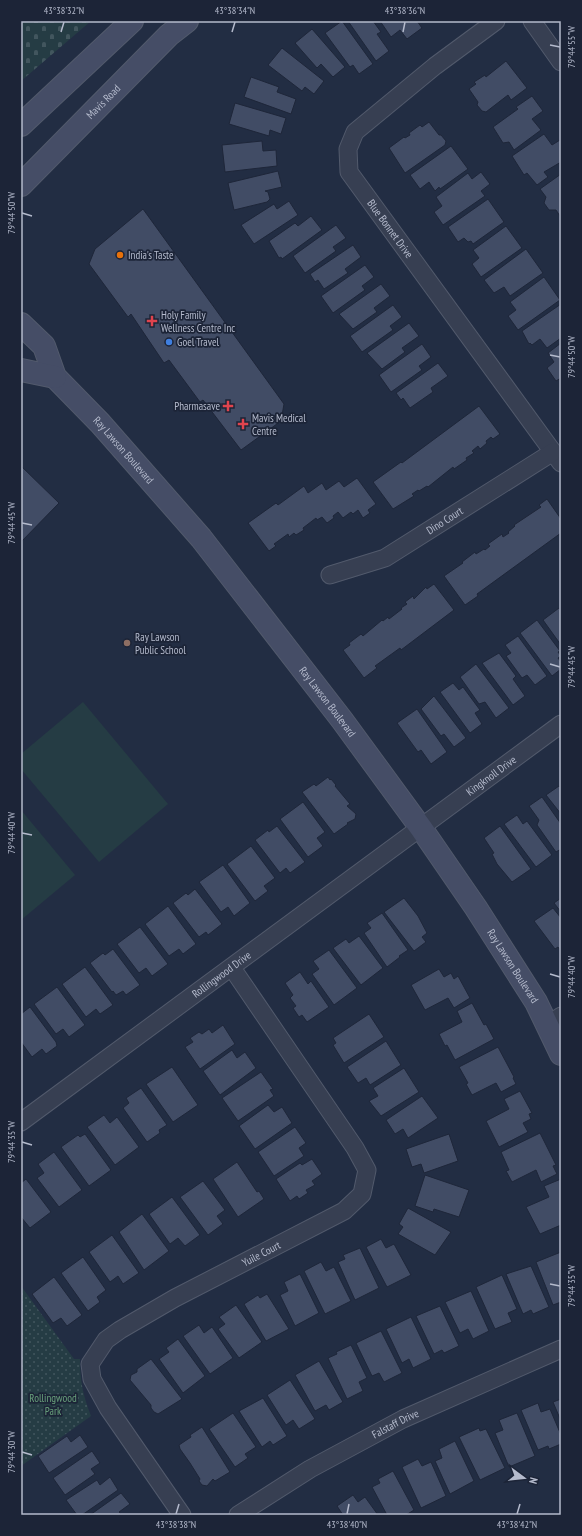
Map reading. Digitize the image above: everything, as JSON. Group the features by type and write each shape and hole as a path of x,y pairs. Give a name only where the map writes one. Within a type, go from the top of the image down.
{"street":[{"path":"21,125 132,21"},
{"name":"Mavis Road","path":"21,185 169,35 187,21"},
{"name":"Blue Bonnet Drive","path":"496,21 435,66 355,132 348,149 349,172 557,457"},
{"path":"532,21 561,62"},
{"name":"Ray Lawson Boulevard","path":"21,324 44,346 55,377 100,422 202,538 342,720 421,828 555,1021 561,1054"},
{"path":"21,370 55,377"},
{"name":"Dino Court","path":"330,575 386,558 557,457"},
{"name":"Kingknoll Drive","path":"421,828 561,724"},
{"name":"Rollingwood Drive","path":"21,1122 421,828"},
{"name":"Yuile Court","path":"182,1515 108,1408 92,1379 90,1364 106,1340 120,1330 175,1298 344,1211 362,1194 367,1170 355,1148 232,968"},
{"name":"Falstaff Drive","path":"238,1515 310,1469 403,1419 561,1349"}],"green space":[{"path":"21,21 91,21 21,81"},
{"path":"83,702 168,804 99,862 21,769 21,754"},
{"path":"21,810 75,875 21,920"},
{"name":"Rollingwood Park","path":"21,1286 74,1359 80,1359 82,1388 91,1416 21,1466"}],"building":[{"path":"342,21 373,64 359,74 353,65 350,67 325,33"},
{"path":"348,21 373,21 381,32 377,34 389,51 376,61"},
{"path":"380,21 417,21 422,28 407,39 400,30 391,37"},
{"path":"312,29 345,67 333,77 321,64 317,68 295,43"},
{"path":"282,48 324,81 314,94 305,87 302,91 268,65"},
{"path":"506,61 527,88 511,100 508,95 486,112 482,111 477,105 478,102 469,89 476,84 474,82 485,75 486,77"},
{"path":"251,77 279,87 277,92 296,99 291,114 244,97"},
{"path":"532,96 543,111 532,119 541,130 514,150 509,142 503,143 493,127 518,109 516,107"},
{"path":"235,103 286,118 281,134 270,130 269,136 229,124"},
{"path":"429,122 439,135 441,135 446,141 445,145 405,173 389,148 404,137 405,138 410,135 409,133 420,125 422,127"},
{"path":"544,134 552,145 560,140 561,162 544,172 548,177 537,185 527,173 524,175 512,156"},
{"path":"262,141 263,151 276,150 277,166 225,172 222,145"},
{"path":"451,146 468,169 440,189 439,187 435,191 429,182 420,189 410,175"},
{"path":"278,171 282,187 265,191 268,192 270,199 267,202 234,210 228,183"},
{"path":"481,172 490,184 481,191 485,196 443,225 434,212 442,206 436,197 468,173 472,179"},
{"path":"561,174 560,216 556,210 549,210 544,203 546,197 540,189"},
{"path":"488,199 504,222 473,244 471,241 468,242 464,238 458,242 448,227"},
{"path":"289,201 298,215 254,244 241,225 274,204 277,209"},
{"path":"143,209 284,404 281,421 241,450 203,400 200,402 169,360 164,363 131,314 128,317 89,264 95,249"},
{"path":"311,216 322,230 282,259 281,257 279,258 269,241 295,223 298,226"},
{"path":"336,225 346,238 333,247 336,251 305,273 293,256"},
{"path":"506,226 522,248 481,277 472,264 479,258 473,250"},
{"path":"353,245 361,257 345,269 348,273 324,289 318,280 315,282 310,274"},
{"path":"526,249 543,273 510,296 504,287 494,293 484,280"},
{"path":"365,265 374,277 362,286 365,290 333,313 321,296"},
{"path":"544,277 560,300 518,330 508,316 516,310 510,302"},
{"path":"381,284 390,296 374,308 377,312 353,329 339,314"},
{"path":"561,304 561,338 547,348 540,339 532,345 530,343 529,344 522,331"},
{"path":"393,305 402,317 390,326 393,330 362,352 350,336"},
{"path":"409,323 419,336 402,348 405,352 382,369 367,353"},
{"path":"561,343 561,378 556,381 547,368 554,362 548,353"},
{"path":"422,344 431,357 419,366 422,370 391,392 379,375"},
{"path":"438,363 448,376 431,388 433,392 410,408 403,398 401,400 396,393"},
{"path":"479,406 500,434 493,439 491,437 480,449 478,446 472,451 474,453 466,458 467,460 454,469 453,467 428,487 427,486 419,491 418,490 412,494 414,496 393,509 373,482 401,462 402,463"},
{"path":"21,466 59,503 21,542"},
{"path":"357,478 376,504 368,510 370,513 363,518 358,510 353,514 351,512 343,518 338,512 333,516 334,518 327,523 322,517 317,520 316,518 303,528 304,530 296,535 294,533 289,537 288,534 274,544 276,546 269,551 248,523 276,503 278,505 304,486 308,493 322,483 326,490 339,481 344,487"},
{"path":"547,499 561,519 561,533 477,594 478,596 465,605 444,576 463,563 462,562 475,552 476,554 484,549 485,550 490,546 488,544 502,534 503,537 509,533 508,532 515,526 514,525 541,507 539,505"},
{"path":"434,584 454,610 401,650 400,648 375,666 377,668 364,678 343,650 350,645 349,643 361,634 363,636 382,620 383,621 388,617 389,619 402,609 401,608 407,604 405,602 413,596 414,599 426,587 427,589"},
{"path":"559,608 561,611 561,645 543,620"},
{"path":"537,620 560,651 558,652 561,656 558,658 561,662 561,669 552,676 520,633"},
{"path":"518,636 547,676 535,685 527,675 522,678 506,656 511,653 505,645"},
{"path":"499,653 516,676 513,679 525,696 513,705 482,663"},
{"path":"476,664 509,708 496,718 485,702 479,704 460,677"},
{"path":"453,683 459,690 463,687 480,710 475,713 482,724 470,733 440,692"},
{"path":"434,696 466,738 454,747 444,734 441,736 421,709"},
{"path":"417,709 447,752 431,764 421,750 418,752 397,723"},
{"path":"328,777 350,804 347,806 356,814 355,819 347,823 348,824 334,834 302,792 314,784 316,786"},
{"path":"559,786 561,788 561,814 546,795"},
{"path":"542,797 561,824 561,849 556,852 537,825 539,820 529,806"},
{"path":"303,802 325,832 317,838 323,846 308,857 280,819"},
{"path":"517,815 523,824 527,821 552,855 536,867 504,824"},
{"path":"277,826 305,862 290,873 286,868 280,873 255,840 268,830 269,832"},
{"path":"500,826 531,869 512,882 497,864 492,854 494,853 484,838"},
{"path":"251,846 275,878 264,886 268,891 255,901 227,864"},
{"path":"223,865 250,903 234,916 228,907 221,912 199,882"},
{"path":"195,889 222,924 208,935 206,932 199,937 173,903 186,893 188,895"},
{"path":"404,898 418,916 427,933 422,937 426,942 414,951 384,912"},
{"path":"561,898 561,912 554,903"},
{"path":"168,906 196,944 183,954 179,949 169,956 145,924"},
{"path":"553,908 561,918 561,951 558,947 555,949 534,921"},
{"path":"382,913 408,950 387,967 364,933 371,928 367,923"},
{"path":"140,927 168,964 152,976 146,968 139,973 117,944"},
{"path":"359,936 383,968 361,985 333,948 346,939 349,943"},
{"path":"113,949 140,985 126,995 123,991 116,995 113,991 112,992 90,963 103,953 105,955"},
{"path":"329,950 357,988 334,1005 312,974 319,969 313,961"},
{"path":"85,967 113,1005 100,1014 96,1009 86,1017 62,984"},
{"path":"439,969 444,977 451,973 454,979 458,976 470,998 454,1008 448,998 425,1010 411,985"},
{"path":"300,972 308,984 311,981 329,1007 307,1022 302,1015 299,1017 293,1008 296,1006 290,998 293,995 285,983"},
{"path":"57,987 85,1025 69,1037 63,1029 56,1034 34,1004"},
{"path":"472,1003 484,1025 486,1024 494,1039 455,1060 439,1034 462,1022 457,1011"},
{"path":"30,1007 56,1042 57,1046 46,1054 42,1049 32,1057 21,1042 21,1014"},
{"path":"369,1014 384,1037 344,1063 333,1045 336,1043 333,1038"},
{"path":"223,1025 235,1044 200,1069 185,1047 193,1042 190,1038 199,1032 202,1034 209,1029 212,1033"},
{"path":"386,1041 401,1065 370,1085 366,1078 358,1083 347,1067"},
{"path":"498,1047 514,1077 513,1078 516,1084 501,1092 496,1083 472,1095 466,1084 468,1083 459,1067"},
{"path":"232,1050 237,1058 245,1052 256,1068 220,1095 203,1071"},
{"path":"172,1067 198,1105 173,1122 146,1084"},
{"path":"404,1068 419,1092 381,1116 369,1101 378,1096 373,1088"},
{"path":"261,1072 273,1089 270,1090 274,1096 238,1121 222,1098"},
{"path":"141,1088 167,1125 159,1130 160,1133 147,1142 123,1108 129,1103 126,1098"},
{"path":"520,1091 532,1113 529,1114 531,1119 523,1123 528,1132 499,1147 486,1121 509,1109 504,1099"},
{"path":"422,1096 438,1118 408,1138 403,1129 395,1134 386,1120"},
{"path":"268,1105 274,1112 282,1107 292,1123 255,1149 239,1126"},
{"path":"104,1115 110,1123 117,1117 139,1147 115,1165 87,1127"},
{"path":"295,1127 306,1143 299,1148 304,1156 274,1176 258,1152"},
{"path":"540,1133 556,1165 553,1166 557,1174 541,1182 536,1170 512,1182 506,1171 509,1170 501,1152"},
{"path":"85,1134 111,1170 89,1186 61,1147 78,1135 80,1137"},
{"path":"449,1134 458,1161 424,1173 421,1164 412,1167 406,1149"},
{"path":"54,1152 82,1190 59,1207 37,1178 44,1173 38,1164"},
{"path":"312,1159 322,1174 312,1181 315,1185 306,1190 308,1193 299,1199 297,1196 290,1201 276,1179 300,1163 302,1165"},
{"path":"237,1162 257,1192 259,1191 264,1199 238,1217 213,1179"},
{"path":"425,1175 469,1190 459,1217 434,1209 433,1212 415,1206"},
{"path":"26,1179 51,1212 30,1228 21,1217 21,1183"},
{"path":"561,1179 561,1225 540,1234 526,1207 549,1197 544,1186"},
{"path":"203,1181 225,1210 217,1216 223,1224 208,1235 180,1197"},
{"path":"172,1197 200,1235 185,1246 178,1238 170,1244 149,1214"},
{"path":"408,1208 451,1232 435,1255 398,1234 403,1227 399,1224"},
{"path":"142,1214 169,1251 144,1270 119,1232"},
{"path":"112,1235 139,1273 123,1284 118,1276 110,1282 89,1252"},
{"path":"381,1239 386,1248 394,1244 411,1275 387,1287 366,1247"},
{"path":"360,1248 379,1288 355,1300 338,1262 345,1259 343,1255"},
{"path":"561,1252 561,1302 553,1305 536,1262"},
{"path":"83,1257 106,1290 97,1297 100,1302 88,1311 61,1273"},
{"path":"321,1262 326,1271 334,1267 351,1301 325,1314 304,1271"},
{"path":"531,1266 549,1307 533,1314 531,1310 523,1314 506,1274"},
{"path":"300,1274 319,1313 295,1326 280,1295 288,1291 284,1282"},
{"path":"502,1275 517,1309 508,1313 512,1322 495,1329 476,1287"},
{"path":"54,1277 82,1315 67,1326 61,1318 53,1323 32,1294"},
{"path":"471,1291 489,1331 473,1339 468,1329 460,1333 445,1302"},
{"path":"267,1294 289,1329 266,1341 244,1304 258,1295 260,1298"},
{"path":"236,1305 262,1342 239,1358 218,1329 225,1324 219,1317"},
{"path":"440,1306 459,1346 444,1353 442,1350 434,1354 416,1316"},
{"path":"411,1317 431,1359 413,1368 409,1359 402,1363 386,1329"},
{"path":"199,1325 204,1333 212,1327 233,1358 210,1374 183,1336"},
{"path":"381,1331 402,1373 384,1382 379,1373 372,1376 356,1343"},
{"path":"178,1339 205,1376 183,1393 159,1359 169,1352 166,1348"},
{"path":"351,1345 367,1378 359,1382 363,1391 347,1399 328,1358 337,1354 336,1352"},
{"path":"151,1359 182,1399 158,1414 154,1412 151,1405 130,1380 131,1375 137,1372 137,1369"},
{"path":"319,1361 343,1402 329,1410 326,1405 315,1411 295,1375"},
{"path":"290,1380 315,1419 299,1429 293,1420 286,1425 267,1395"},
{"path":"263,1398 287,1436 273,1445 270,1441 262,1447 239,1411"},
{"path":"561,1399 561,1421 553,1402"},
{"path":"538,1403 541,1412 550,1409 561,1435 561,1444 549,1449 548,1446 538,1450 521,1410"},
{"path":"233,1413 256,1447 245,1454 248,1458 235,1467 209,1429"},
{"path":"517,1413 535,1456 509,1467 495,1433 503,1430 499,1420"},
{"path":"202,1427 230,1472 215,1481 213,1479 207,1486 202,1485 199,1481 200,1479 180,1449 179,1445"},
{"path":"479,1428 480,1431 486,1429 505,1468 480,1480 459,1437"},
{"path":"80,1435 88,1447 49,1473 38,1456 67,1436 71,1442"},
{"path":"455,1441 474,1481 450,1494 435,1461 442,1458 439,1449"},
{"path":"92,1451 100,1463 91,1469 95,1474 65,1495 53,1478"},
{"path":"418,1459 422,1466 431,1462 446,1496 421,1508 402,1467"},
{"path":"393,1471 414,1510 406,1515 387,1515 372,1487 380,1483 378,1479"},
{"path":"110,1477 118,1490 82,1515 77,1515 66,1500 97,1480 100,1485"},
{"path":"121,1493 130,1504 119,1512 122,1515 90,1515"},
{"path":"353,1495 358,1502 365,1497 378,1515 343,1515 337,1506"}],"place":[{"name":"India's Taste","path":"120,255"},
{"name":"Holy Family Wellness Centre Inc","path":"152,321"},
{"name":"Goel Travel","path":"169,342"},
{"name":"Pharmasave","path":"228,406"},
{"name":"Mavis Medical Centre","path":"243,424"},
{"name":"Ray Lawson Public School","path":"127,643"}]}
